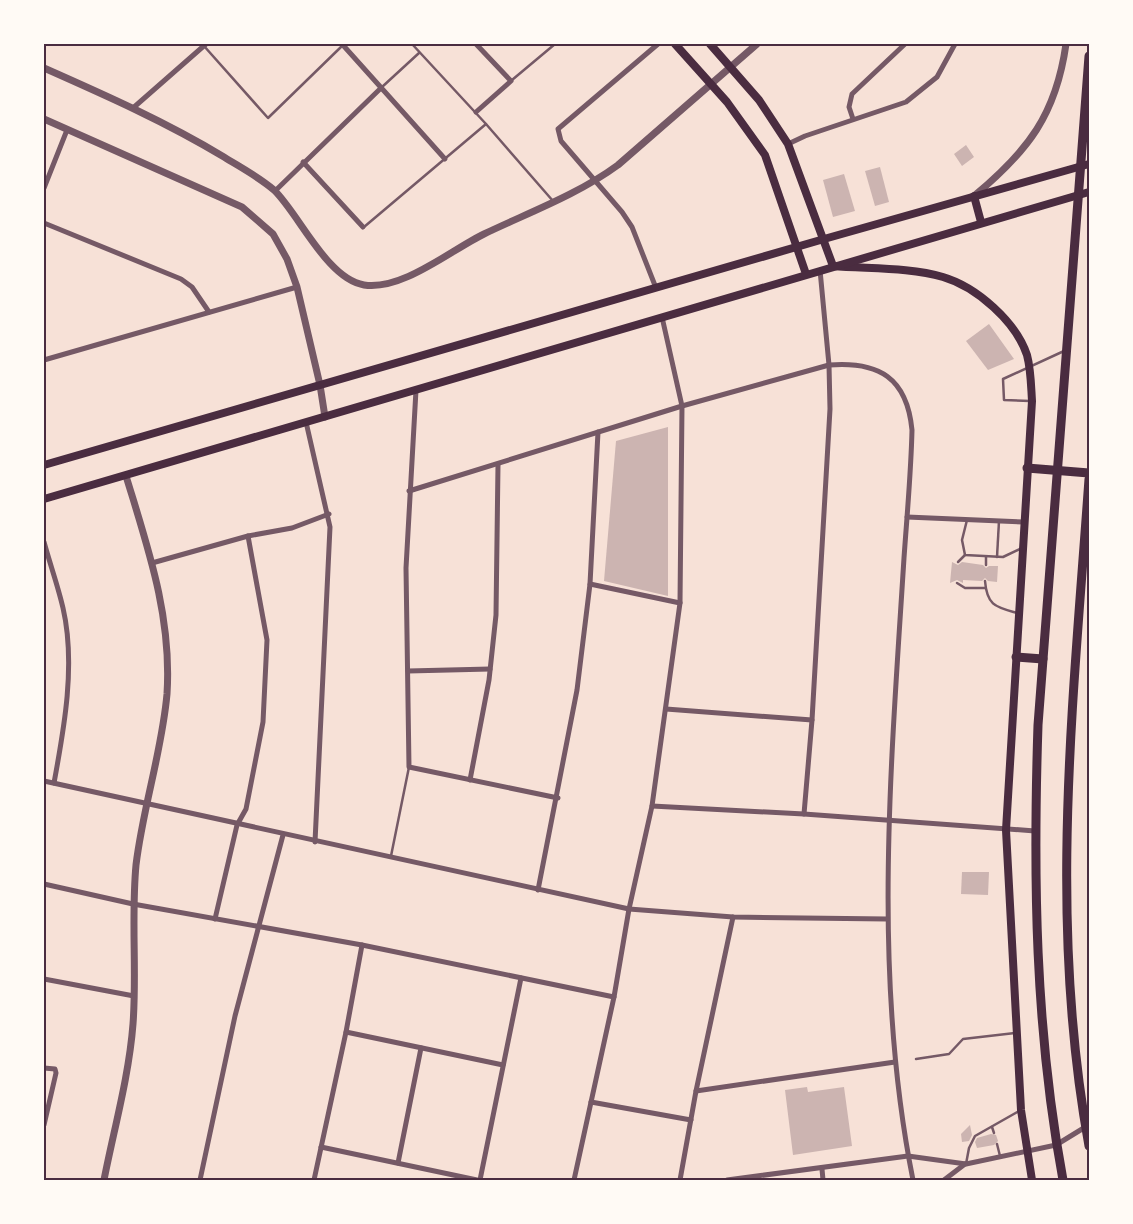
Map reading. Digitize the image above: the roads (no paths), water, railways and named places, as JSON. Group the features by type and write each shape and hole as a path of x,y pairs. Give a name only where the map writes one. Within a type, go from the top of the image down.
{"main road":[{"path":"675,44 750,131 765,155 806,274"},
{"path":"710,44 759,100 788,144 833,266"},
{"path":"1063,1180 1056,1145 1040,1013 1035,911 1035,831 1038,725 1078,195 1085,165 1089,56"},
{"path":"44,465 1085,165"},
{"path":"44,499 981,222 1089,192"},
{"path":"974,196 981,222"},
{"path":"833,266 918,273 943,277 965,286 983,299 1018,336 1029,368 1032,401 1006,830 1021,1110 1032,1180"},
{"path":"1027,468 1089,473"},
{"path":"1089,479 1069,754 1065,858 1065,915 1070,1005 1076,1065 1088,1126 1089,1146"},
{"path":"1016,657 1043,659"}],"street":[{"path":"476,44 511,81 476,112"},
{"path":"656,288 632,227 596,181 560,141 558,129 658,44"},
{"path":"44,68 133,108 200,143 275,191 309,238 340,273 363,285 384,284 402,279 484,234 555,203 596,181 618,165 757,44"},
{"path":"853,119 849,106 852,94 904,44"},
{"path":"788,144 853,119 906,102 937,77 955,44"},
{"path":"974,196 1007,168 1044,118 1061,76 1066,44"},
{"path":"133,108 205,45"},
{"path":"343,45 445,159"},
{"path":"275,191 381,88"},
{"path":"44,119 242,207 263,224 281,246 297,287 320,385 325,417"},
{"path":"44,188 66,130"},
{"path":"303,162 363,228"},
{"path":"44,223 181,279 192,287 209,312"},
{"path":"804,814 812,720 830,409 829,365 820,270"},
{"path":"44,360 297,287"},
{"path":"574,1180 614,997 629,909 652,806 680,603 682,406 662,317"},
{"path":"409,491 498,465 682,406 829,365 854,364 883,372 895,382 905,396 910,412 912,430 891,762 888,919 895,1062 912,1180"},
{"path":"416,390 406,568 409,767 558,798"},
{"path":"306,422 329,514 330,527 315,842"},
{"path":"538,890 558,798 577,690 590,584 598,432"},
{"path":"470,780 490,669 496,615 498,465"},
{"path":"104,1180 129,1057 134,996 133,904 136,863 164,717 168,672 164,612 152,563 126,476"},
{"path":"152,563 248,536 292,528 329,514"},
{"path":"907,517 1024,522"},
{"path":"215,919 237,825 246,809 263,722 267,640 248,536"},
{"path":"44,542 64,610 68,660 66,718 54,783"},
{"path":"590,584 680,603"},
{"path":"408,671 490,669"},
{"path":"666,710 812,720"},
{"path":"44,781 237,825 629,909 733,917 888,919"},
{"path":"652,806 804,814 890,822 1035,831"},
{"path":"200,1180 235,1016 257,926 283,835"},
{"path":"44,884 133,904 362,945 614,997"},
{"path":"680,1180 696,1091 733,917"},
{"path":"314,1180 346,1032 362,945"},
{"path":"321,1147 479,1180 521,978"},
{"path":"44,979 134,996"},
{"path":"346,1032 503,1065"},
{"path":"398,1163 420,1048"},
{"path":"696,1091 895,1062"},
{"path":"44,1068 56,1071 44,1125"},
{"path":"591,1102 691,1120"},
{"path":"727,1180 822,1169 908,1156 966,1164 1056,1145 1088,1126"},
{"path":"946,1179 966,1164"},
{"path":"822,1169 824,1180"}],"lane":[{"path":"412,44 476,112 555,203"},
{"path":"511,81 555,44"},
{"path":"205,45 268,118 343,45"},
{"path":"381,88 419,53"},
{"path":"363,228 486,124"},
{"path":"1032,401 1004,400 1003,379 1067,349"},
{"path":"965,555 962,540 967,520"},
{"path":"997,557 999,521"},
{"path":"965,555 1004,557 1023,547"},
{"path":"958,562 965,555"},
{"path":"986,557 986,565"},
{"path":"985,581 985,588 990,602 995,606 1019,614"},
{"path":"957,583 965,588 985,588"},
{"path":"390,858 409,767"},
{"path":"916,1059 949,1054 963,1039 1017,1033"},
{"path":"966,1164 972,1139 1021,1110"},
{"path":"992,1126 994,1133"},
{"path":"997,1144 1000,1156"}]}
